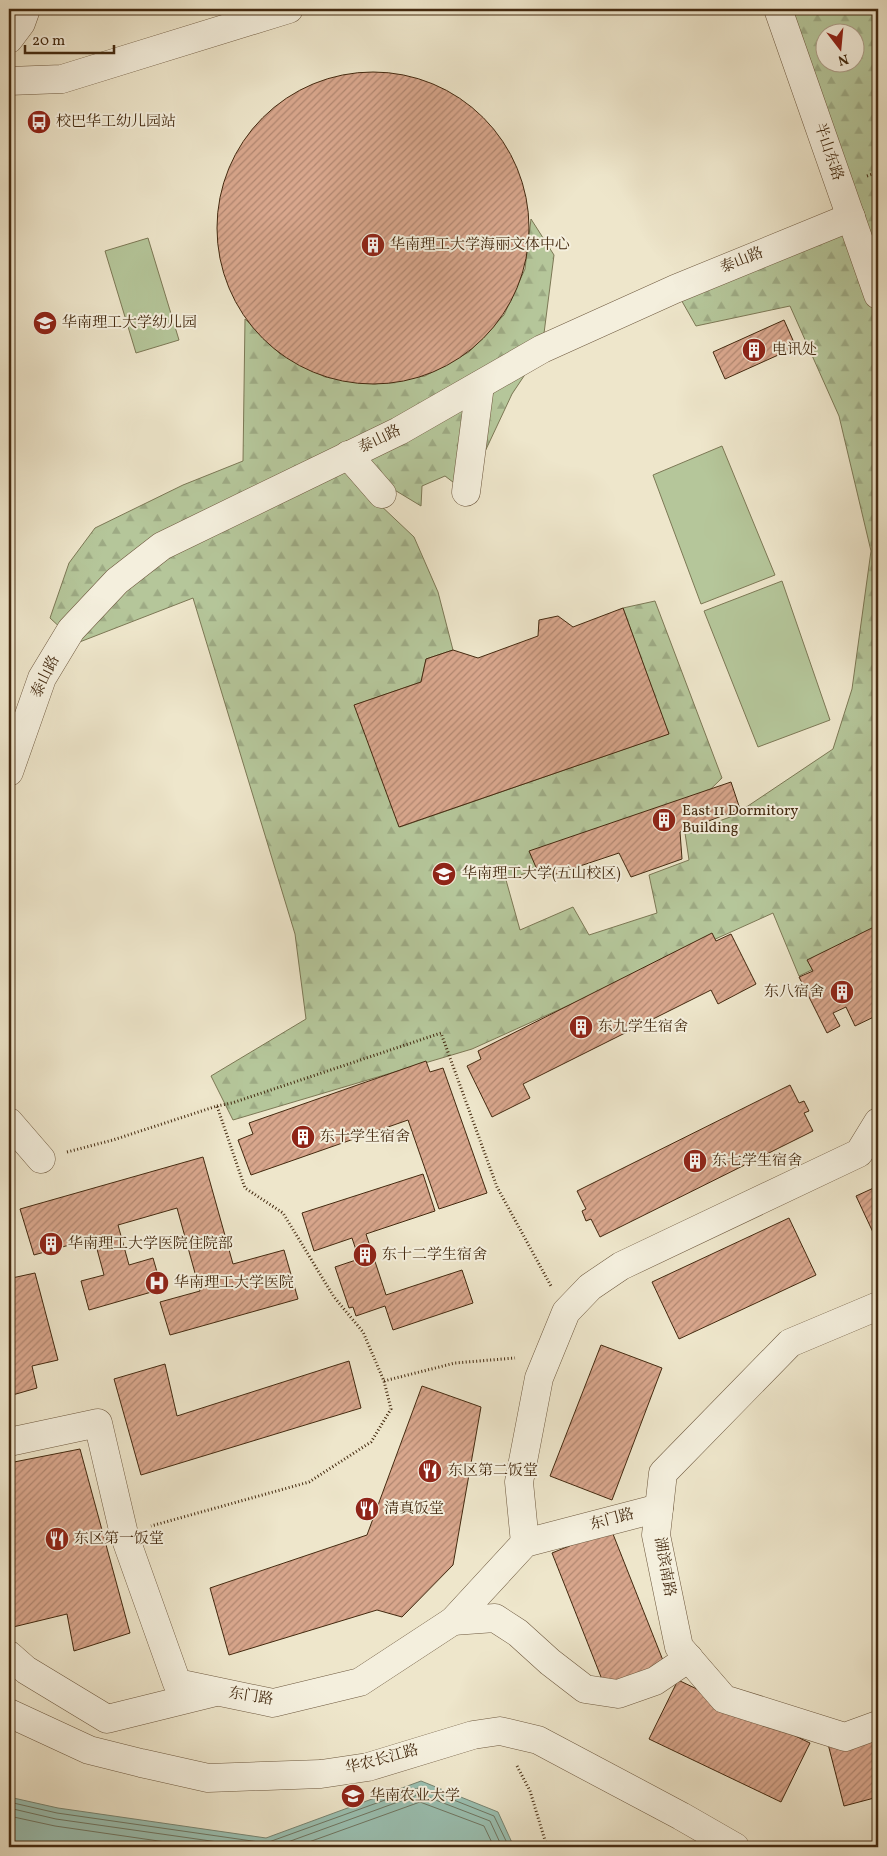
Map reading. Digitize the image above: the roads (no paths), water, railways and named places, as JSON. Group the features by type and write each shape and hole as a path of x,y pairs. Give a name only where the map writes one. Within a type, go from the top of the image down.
{"street":[{"path":"9,39 21,23 26,9"},
{"path":"9,81 62,79 289,9"},
{"name":"半山东路","path":"778,9 878,295"},
{"name":"泰山路","path":"9,772 42,678 71,630 117,581 162,546 399,432 542,349 675,289 851,217"},
{"path":"466,492 480,385"},
{"path":"348,455 382,494"},
{"path":"9,1122 41,1159"},
{"path":"525,1543 519,1482 539,1378 566,1312 590,1287 622,1266 859,1153 878,1122"},
{"name":"湖滨南路","path":"878,1306 790,1343 663,1474 656,1535 679,1647 724,1700 845,1737 878,1725"},
{"name":"东门路","path":"9,1442 98,1423 124,1534 177,1683 274,1703 360,1682 453,1620 525,1543 659,1508"},
{"path":"453,1620 495,1618 518,1633 550,1662 585,1689 618,1694 655,1681 688,1658"},
{"path":"9,1655 26,1670 107,1719 218,1692"},
{"name":"华农长江路","path":"9,1713 89,1750 208,1778 321,1774 368,1767 473,1735 500,1731 538,1740 736,1847"}],"water":[{"path":"421,1781 498,1812 514,1847 9,1847 9,1797 58,1808 266,1838"}],"place":[{"name":"校巴华工幼儿园站","path":"39,122"},
{"name":"华南理工大学海丽文体中心","path":"373,245"},
{"name":"华南理工大学幼儿园","path":"45,323"},
{"name":"电讯处","path":"754,350"},
{"name":"East 11 Dormitory Building","path":"664,820"},
{"name":"华南理工大学(五山校区)","path":"444,874"},
{"name":"东八宿舍","path":"842,992"},
{"name":"东九学生宿舍","path":"581,1027"},
{"name":"东十学生宿舍","path":"303,1137"},
{"name":"东七学生宿舍","path":"695,1161"},
{"name":"华南理工大学医院住院部","path":"51,1244"},
{"name":"东十二学生宿舍","path":"365,1255"},
{"name":"华南理工大学医院","path":"157,1283"},
{"name":"东区第二饭堂","path":"430,1471"},
{"name":"清真饭堂","path":"367,1509"},
{"name":"东区第一饭堂","path":"57,1539"},
{"name":"华南农业大学","path":"353,1796"}]}
